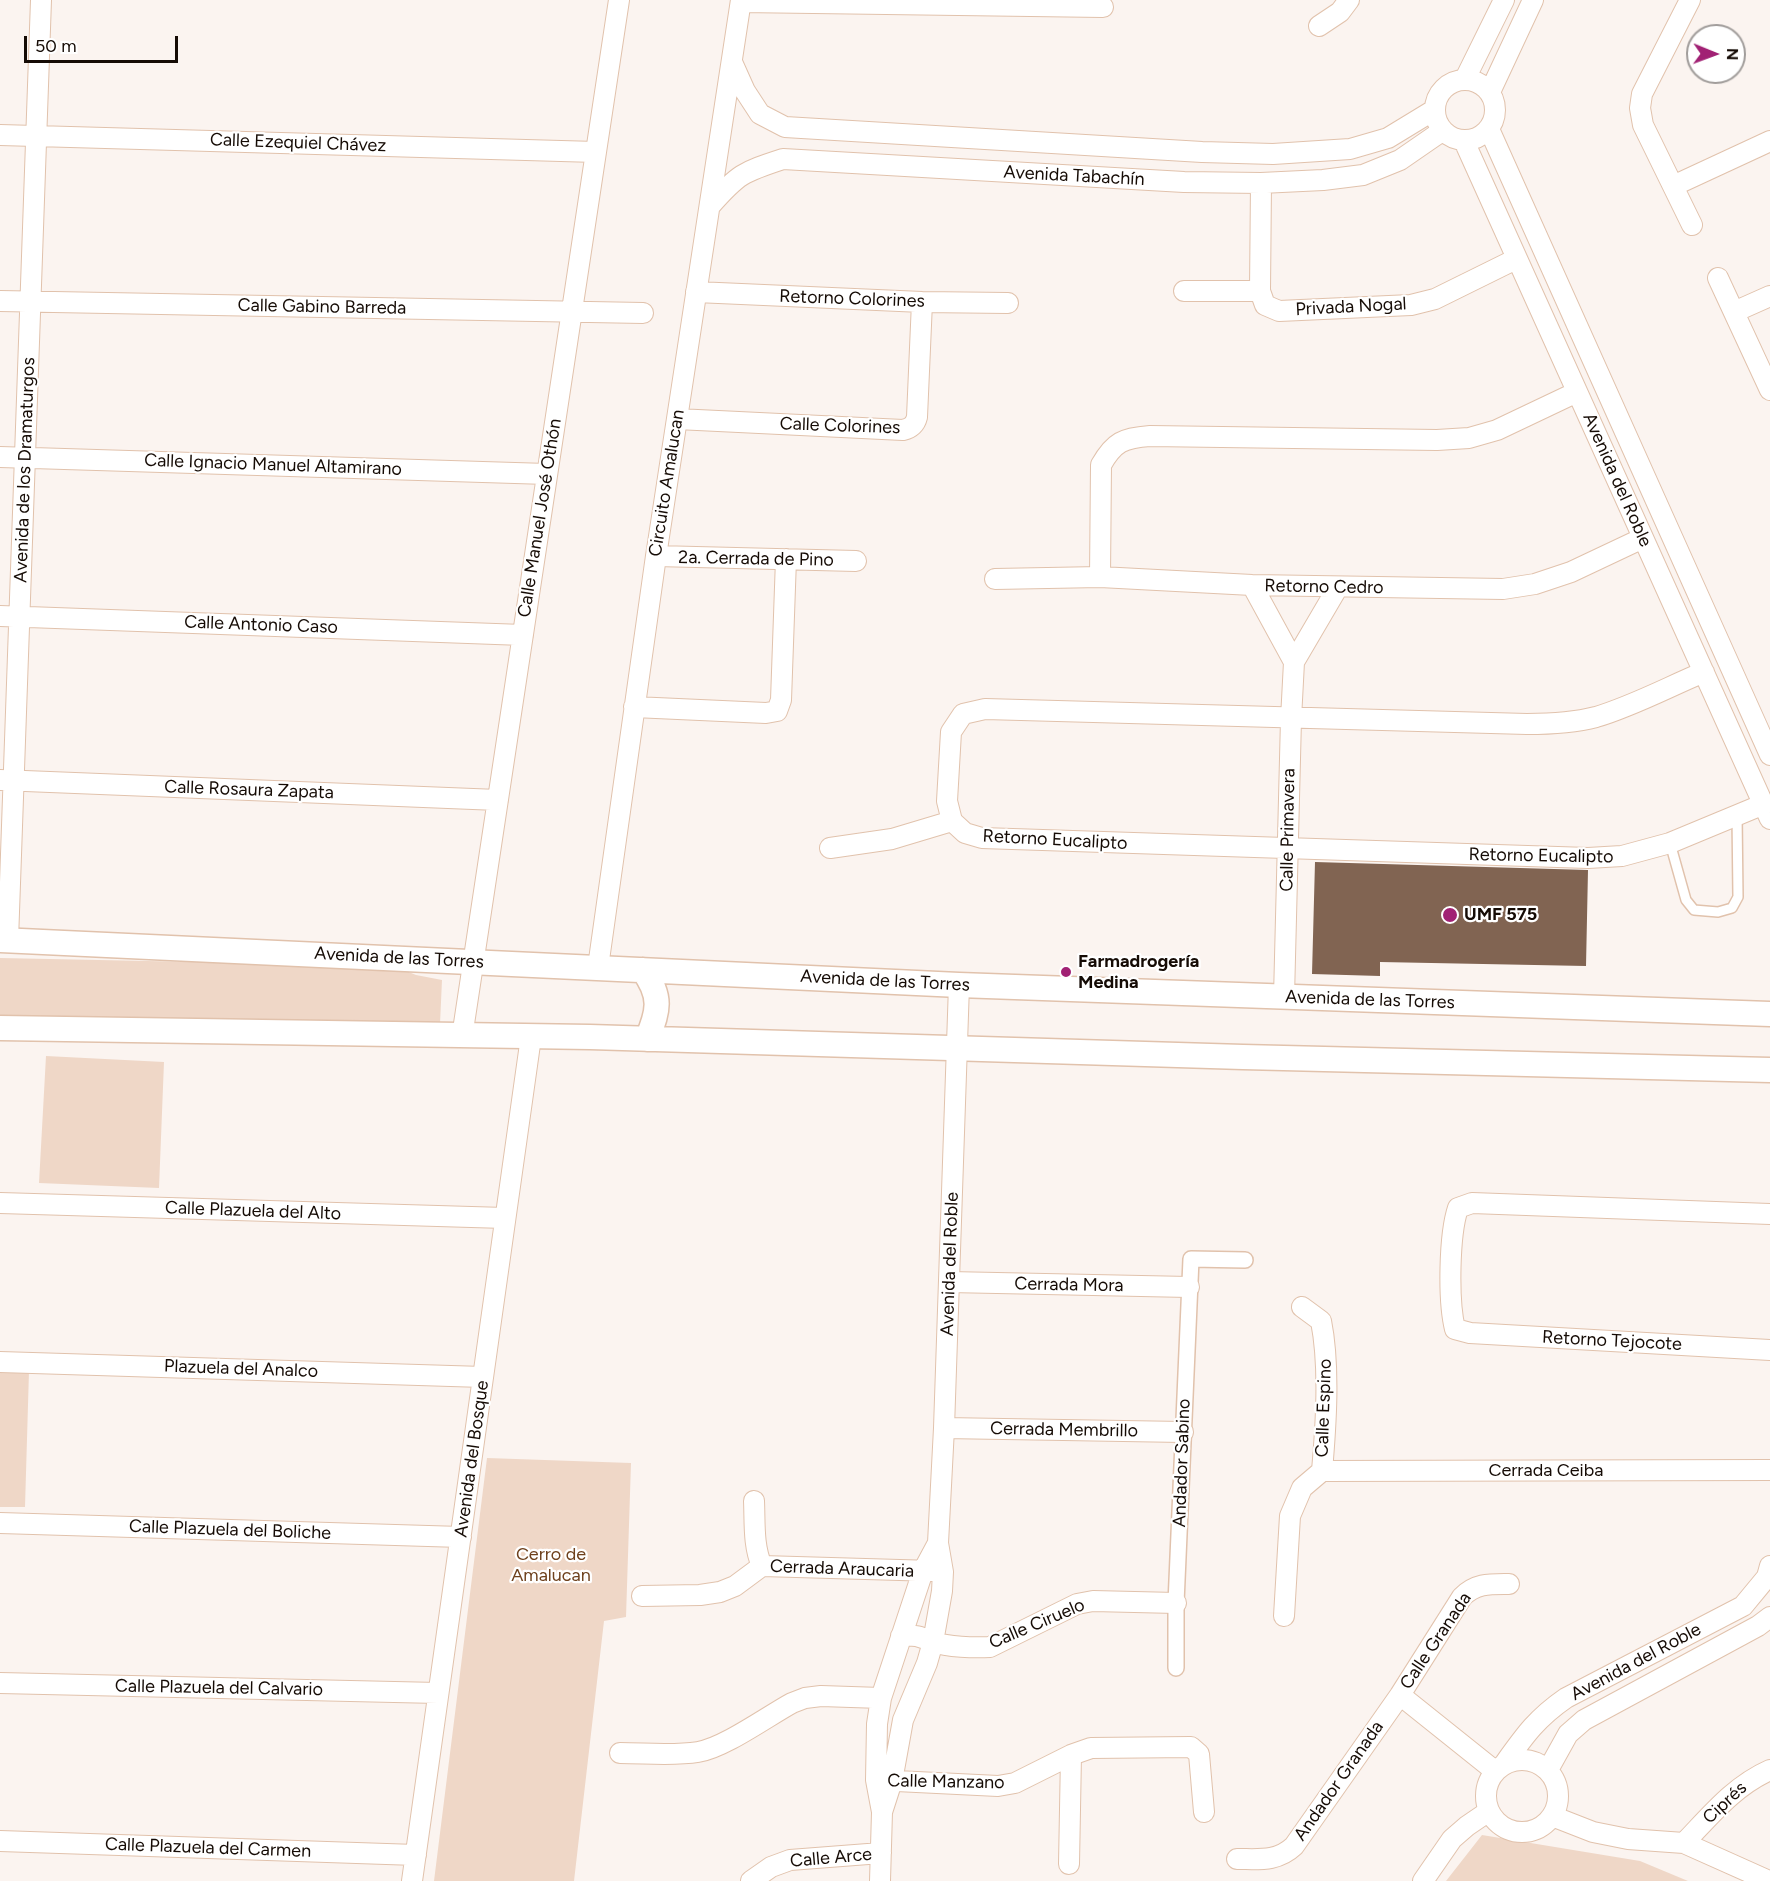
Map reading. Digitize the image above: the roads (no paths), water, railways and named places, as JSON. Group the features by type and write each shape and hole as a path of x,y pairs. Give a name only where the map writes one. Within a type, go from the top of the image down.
{"street":[{"name":"Avenida de los Dramaturgos","path":"4,940 10,616 25,458 41,0"},
{"name":"Calle Manuel José Othón","path":"462,1037 619,0"},
{"path":"1319,26 1340,12 1350,0"},
{"path":"1465,79 1504,0"},
{"path":"1490,92 1533,0"},
{"path":"1690,0 1642,94 1640,108 1643,125 1692,225"},
{"path":"741,1 1103,7"},
{"name":"Circuito Amalucan","path":"598,967 676,419 741,1"},
{"name":"Avenida Tabachín","path":"732,61 745,92 760,114 785,127 1202,152 1273,154 1350,149 1388,138 1434,110"},
{"path":"1465,79 1479,83 1490,92 1495,104 1495,117 1489,129 1478,138 1464,141 1452,138 1442,131 1436,121 1434,110 1438,94 1450,83 1465,79"},
{"path":"783,159 785,127"},
{"name":"Avenida del Roble","path":"1489,129 1770,755"},
{"name":"Avenida Tabachín","path":"710,206 732,181 748,170 783,159 1184,182 1261,183 1323,180 1363,175 1400,160 1442,131"},
{"name":"Calle Ezequiel Chávez","path":"0,135 596,152"},
{"name":"Avenida del Roble","path":"1464,141 1767,811"},
{"path":"1673,186 1770,141"},
{"path":"1184,291 1260,291 1261,183"},
{"name":"Privada Nogal","path":"1260,291 1265,305 1279,311 1412,305 1435,299 1516,259"},
{"path":"1718,278 1770,390"},
{"name":"Retorno Colorines","path":"696,292 922,302 1008,303"},
{"path":"1734,312 1770,296"},
{"name":"Calle Gabino Barreda","path":"0,301 643,313"},
{"name":"Calle Colorines","path":"676,419 903,430 910,428 915,424 917,417 922,302"},
{"path":"1100,577 1101,465 1110,449 1128,438 1150,436 1437,441 1469,438 1497,430 1576,392"},
{"name":"Calle Ignacio Manuel Altamirano","path":"0,457 547,474"},
{"name":"Retorno Cedro","path":"995,579 1100,577 1252,585 1503,589 1535,584 1571,572 1643,538"},
{"name":"2a. Cerrada de Pino","path":"656,556 856,561"},
{"path":"634,708 766,713 777,711 781,700 786,559"},
{"path":"1252,585 1294,662"},
{"name":"Calle Primavera","path":"1284,997 1294,662 1338,587"},
{"name":"Calle Antonio Caso","path":"10,616 523,635"},
{"path":"831,848 892,838 952,821 946,801 951,732 963,714 986,709 1291,719 1561,723 1596,717 1704,672"},
{"name":"Calle Rosaura Zapata","path":"7,781 498,800"},
{"name":"Retorno Eucalipto","path":"952,821 966,833 982,838 1287,850 1588,858 1622,856 1670,843 1737,815 1767,811"},
{"name":"Avenida de las Torres","path":"4,940 959,985 1770,1014"},
{"path":"643,970 654,985 658,1002 656,1020 647,1040"},
{"name":"Avenida del Roble","path":"880,1881 884,1781 903,1720 927,1663 941,1607 943,1572 938,1543 959,985"},
{"path":"0,1028 531,1037 1770,1070"},
{"name":"Avenida del Bosque","path":"412,1881 531,1037"},
{"name":"Calle Plazuela del Alto","path":"0,1203 505,1218"},
{"name":"Retorno Tejocote","path":"1770,1214 1472,1203 1458,1208 1453,1223 1451,1301 1455,1329 1470,1333 1770,1350"},
{"name":"Andador Sabino","path":"1176,1668 1176,1603 1191,1259 1245,1260"},
{"name":"Cerrada Mora","path":"949,1282 1189,1287"},
{"name":"Calle Espino","path":"1284,1616 1290,1516 1302,1488 1322,1472 1324,1445 1326,1345 1321,1320 1302,1307"},
{"name":"Plazuela del Analco","path":"0,1362 483,1377"},
{"name":"Cerrada Membrillo","path":"944,1428 1183,1432"},
{"name":"Cerrada Ceiba","path":"1322,1472 1770,1470"},
{"path":"754,1501 757,1556 762,1566"},
{"name":"Calle Plazuela del Boliche","path":"0,1523 461,1537"},
{"name":"Avenida del Roble","path":"884,1781 875,1748 881,1698 922,1571 938,1543"},
{"name":"Cerrada Araucaria","path":"642,1596 700,1595 720,1592 735,1586 762,1566 943,1572"},
{"name":"Avenida del Roble","path":"1500,1767 1544,1713 1566,1698 1743,1606 1767,1577 1770,1566"},
{"name":"Calle Granada","path":"1400,1695 1469,1590 1477,1585 1509,1584"},
{"name":"Calle Ciruelo","path":"898,1645 918,1635 933,1642 976,1648 990,1647 1077,1604 1093,1601 1176,1603"},
{"name":"Avenida del Roble","path":"1548,1770 1569,1734 1584,1720 1758,1626 1770,1617"},
{"path":"898,1645 902,1660 918,1665 927,1663"},
{"name":"Calle Plazuela del Calvario","path":"0,1683 438,1694"},
{"path":"1400,1695 1500,1767"},
{"name":"Andador Granada","path":"1237,1859 1277,1858 1294,1846 1400,1695"},
{"path":"620,1753 682,1753 706,1750 792,1702 805,1698 821,1696 881,1698"},
{"name":"Calle Manzano","path":"884,1781 998,1786 1015,1783 1071,1755 1091,1748 1191,1747 1199,1754 1204,1812"},
{"path":"1069,1864 1071,1755"},
{"path":"1516,1760 1528,1760 1539,1763 1548,1770 1556,1784 1558,1801 1552,1816 1541,1827 1527,1832 1511,1831 1498,1824 1489,1811 1486,1800 1488,1783 1500,1767 1516,1760"},
{"name":"Ciprés","path":"1684,1843 1731,1793 1751,1778 1770,1770"},
{"path":"1423,1881 1452,1839 1489,1811"},
{"path":"1552,1816 1593,1832 1628,1839 1684,1843 1769,1881"},
{"name":"Calle Plazuela del Carmen","path":"0,1841 416,1855"},
{"name":"Calle Arce","path":"751,1881 771,1867 790,1860 881,1853"}],"lane":[{"path":"1670,843 1686,900 1694,910 1718,912 1732,908 1738,897 1737,815"}],"place":[{"name":"UMF 575","path":"1450,915"},
{"name":"Farmadrogería Medina","path":"1066,972"}],"park label":[{"name":"Cerro de Amalucan","path":"551,1565"}]}
